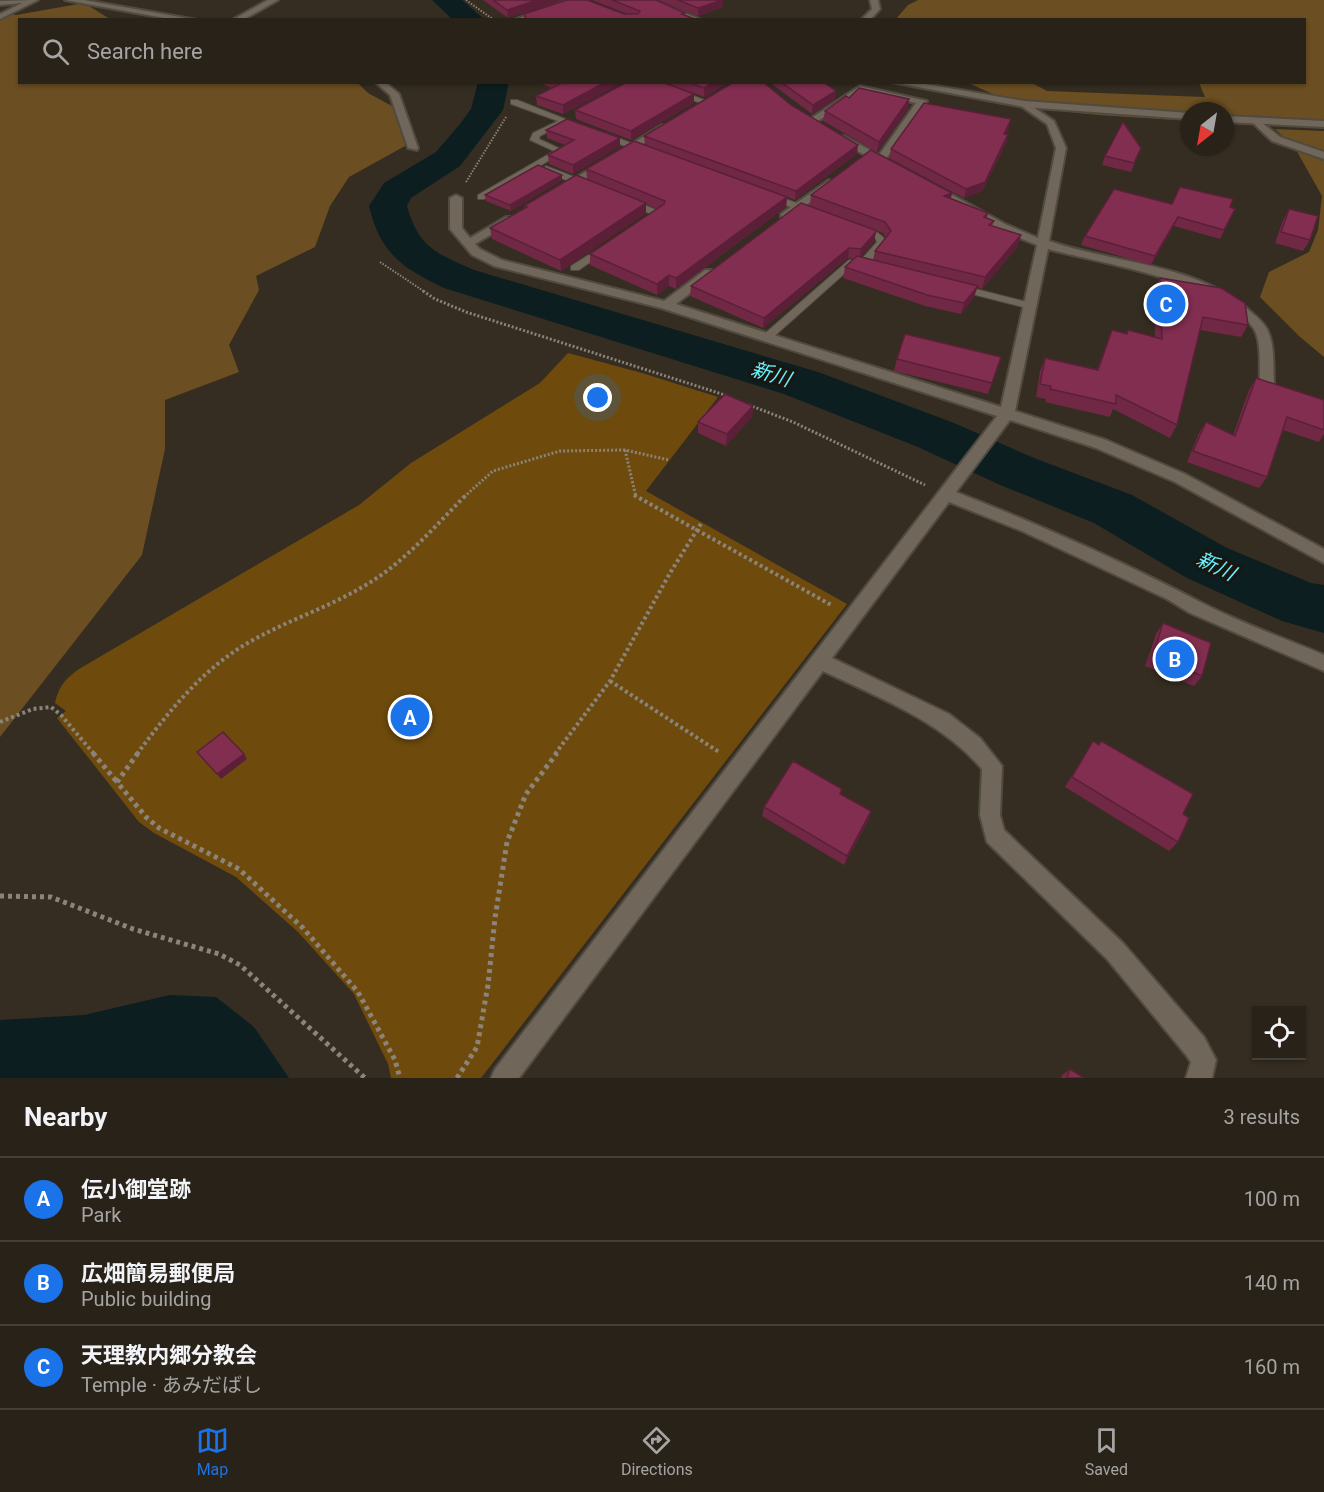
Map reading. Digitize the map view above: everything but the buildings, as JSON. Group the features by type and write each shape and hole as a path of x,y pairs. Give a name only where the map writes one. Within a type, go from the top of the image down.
{"street":[{"path":"0,3 33,0"},
{"path":"0,17 33,0"},
{"path":"69,0 181,18"},
{"path":"240,18 274,0"},
{"path":"524,18 578,0 589,3"},
{"path":"645,0 693,18"},
{"path":"867,18 876,9 874,0"},
{"path":"382,84 394,94 413,148"},
{"path":"907,84 1024,104 1180,115"},
{"path":"880,160 922,101 860,89 817,124 864,157 880,160 901,171"},
{"path":"504,1078 1007,413 1031,306 1061,148 1051,123 1024,104"},
{"path":"1234,120 1324,124"},
{"path":"1256,121 1276,139 1324,156"},
{"path":"557,192 669,124"},
{"path":"779,221 842,174"},
{"path":"921,182 1024,237 1201,286 1232,301 1260,327 1265,349 1267,383"},
{"path":"456,198 456,229 476,252 498,262 666,305 1101,444 1180,478 1324,557"},
{"path":"467,244 517,215"},
{"path":"666,305 723,263"},
{"path":"948,490 1173,594 1196,608 1324,663"},
{"path":"819,660 942,720 993,766 990,815 994,835 1115,951 1144,985 1204,1060 1199,1078"}],"lane":[{"path":"654,84 706,102"},
{"path":"514,102 655,154"},
{"path":"481,197 561,151 534,140 536,135 576,115"},
{"path":"538,165 597,189"},
{"path":"764,195 818,214"},
{"path":"617,197 658,213 640,225"},
{"path":"848,225 878,236 882,242 862,265"},
{"path":"575,268 612,244"},
{"path":"766,338 852,262 874,267"},
{"path":"952,286 1031,306"}],"path":[{"path":"466,0 491,18"},
{"path":"456,198 491,144 514,102"},
{"path":"380,262 435,299 466,312 731,398"},
{"path":"742,402 948,490"},
{"path":"625,450 634,496 853,616"},
{"path":"117,782 169,711 221,661 252,640 308,615 374,580 413,549 493,471 560,451 625,450 669,460"},
{"path":"457,1078 477,1047 489,985 495,918 507,842 526,794 610,681 670,573 702,522"},
{"path":"610,681 740,766"},
{"path":"0,722 33,709 51,707 61,715 153,823 239,869 303,928 358,992 395,1060 400,1078"},
{"path":"0,896 51,897 91,910 133,929 219,954 240,965 365,1078"}],"shaded area":[{"path":"918,0 1324,0 1324,122 1234,124 1234,102 1180,102 1180,120 1076,113 1021,103 971,84 1034,84 1047,91 1205,97 1199,84 1306,84 1306,18 897,18 908,5"},
{"path":"84,3 108,18 18,18 18,84 359,84 368,93 403,112 414,141 349,177 330,206 315,247 256,276 259,290 229,345 239,372 165,400 165,449 142,555 0,737 0,12 16,15"},
{"path":"1275,129 1324,131 1324,357 1260,297 1269,272 1309,252 1318,230 1322,196 1295,148"},
{"path":"568,353 718,397 646,491 847,604 481,1078 391,1078 388,1064 354,994 298,932 236,877 154,833 139,822 57,718 66,711 55,703 63,683 79,669 359,505 411,463 540,383"},
{"path":"170,995 216,997 254,1027 289,1078 0,1078 0,1020 84,1015"}],"waterway":[{"name":"新川","path":"445,0 468,18"},
{"name":"新川","path":"494,84 487,110 448,159 397,191 388,206 397,235 404,245 432,267 459,279 801,383 936,435 1016,471 1113,509 1207,563 1303,605 1324,609"}],"place":[{"name":"天理教内郷分教会","path":"1166,304"},
{"name":"広畑簡易郵便局","path":"1175,659"},
{"name":"伝小御堂跡","path":"410,717"}]}
